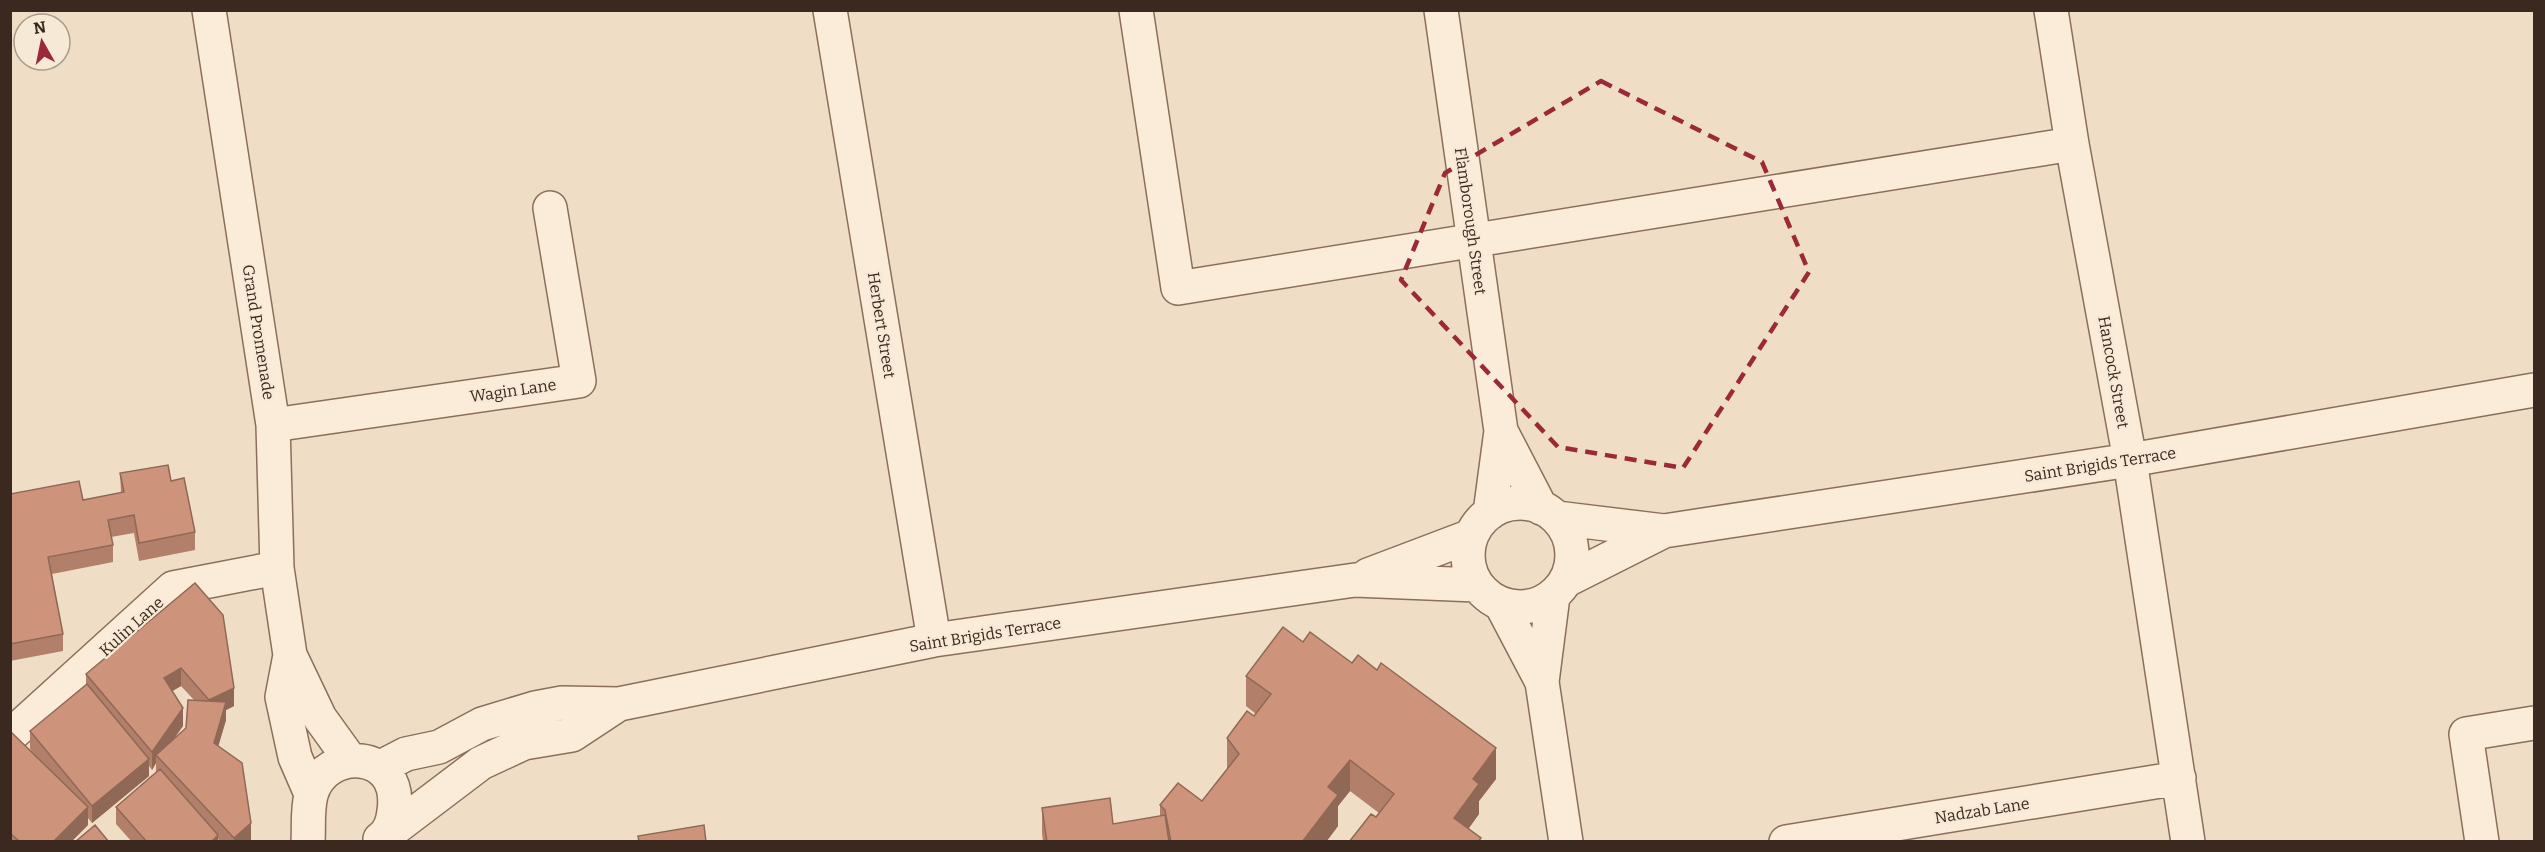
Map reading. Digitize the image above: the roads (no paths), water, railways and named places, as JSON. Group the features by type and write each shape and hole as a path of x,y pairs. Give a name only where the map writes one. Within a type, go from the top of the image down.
{"street":[{"name":"Grand Promenade","path":"209,10 273,425 277,568 290,655 320,718 366,764 391,779 396,797 393,818 380,838"},
{"name":"Herbert Street","path":"830,10 934,640"},
{"path":"1136,10 1178,288 2072,144"},
{"name":"Flamborough Street","path":"1441,10 1501,431 1480,524"},
{"name":"Hancock Street","path":"2051,10 2072,144 2130,460 2188,842"},
{"name":"Wagin Lane","path":"273,425 579,381 550,208"},
{"name":"Saint Brigids Terrace","path":"1549,513 1664,531 2130,460 2535,390"},
{"name":"Flamborough Street","path":"1501,431 1549,513"},
{"path":"1542,682 1468,560 1480,524 1506,505 1524,504 1549,513 1567,532 1571,547 1571,565 1559,588 1542,682 1566,842"},
{"name":"Saint Brigids Terrace","path":"1355,580 1480,524"},
{"name":"Saint Brigids Terrace","path":"1559,588 1664,531"},
{"name":"Kulin Lane","path":"10,736 173,588 277,568"},
{"name":"Saint Brigids Terrace","path":"311,794 317,781 339,764 366,764 439,747 482,724 535,708 562,703 619,704 934,640 1355,580 1489,594"},
{"path":"1489,594 1519,607 1537,604 1559,588"},
{"name":"Grand Promenade","path":"290,655 282,697 295,757 311,794"},
{"name":"Saint Brigids Terrace","path":"380,838 481,763 524,743 572,735 619,704"},
{"path":"2482,842 2466,734 2535,723"},
{"name":"Nadzab Lane","path":"1786,842 1867,835 2179,778"},
{"path":"308,842 311,794"}]}
